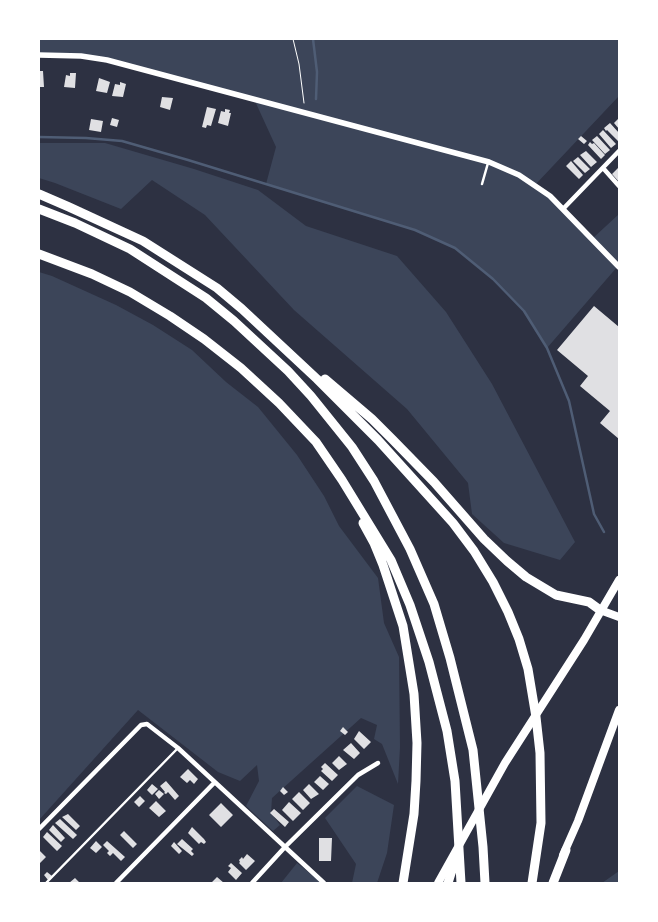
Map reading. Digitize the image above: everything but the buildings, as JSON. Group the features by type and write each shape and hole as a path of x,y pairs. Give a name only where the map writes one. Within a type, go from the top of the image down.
{"highway":[{"path":"39,194 117,228 166,254 217,288 298,360 385,447 453,523 474,551 493,582 508,612 528,669 540,753 541,823 532,883"},
{"path":"39,209 75,223 130,249 206,298 288,371 330,418 370,474 410,549 434,604 450,658 473,750 483,847 484,883"},
{"path":"39,254 92,274 130,292 204,339 242,368 279,403 316,442 342,480 391,560 410,605 429,662 447,730 455,781 462,883"},
{"path":"298,360 317,372 372,419 434,482 484,539 526,577 556,595 589,602 600,610"},
{"path":"342,480 383,565 402,626 414,694 417,743 416,780 414,814 403,883"},
{"path":"448,883 462,839"},
{"path":"553,883 566,850"}],"main road":[{"path":"438,883 505,763 584,640 619,580"},
{"path":"600,610 619,617"},
{"path":"549,883 566,850 619,710"}],"street":[{"path":"39,54 81,56 107,60 489,162 519,175 535,185 563,209 619,267"},
{"path":"563,209 619,151"},
{"path":"603,168 619,186"},
{"path":"39,829 141,725 149,726 178,748 324,883"},
{"path":"252,883 285,847 358,775 378,763"},
{"path":"116,883 215,782"}],"lane":[{"path":"482,184 489,162"},
{"path":"46,883 178,748"}],"path":[{"path":"293,39 299,64 304,103"}],"shaded area":[{"path":"39,39 619,39 619,96 535,185 592,239 619,214 619,267 547,348 524,311 493,279 455,248 415,230 266,184 276,147 254,99 107,60 39,55"},
{"path":"39,143 105,143 194,169 258,190 306,226 397,256 446,312 492,384 575,542 560,560 504,543 472,514 468,483 407,409 294,310 205,215 152,180 121,209 39,178"},
{"path":"39,272 116,305 153,325 192,350 226,382 258,407 297,455 324,496 339,526 378,578 384,623 399,657 400,747 398,784 382,744 374,739 377,725 361,718 272,798 271,813 280,825 273,831 246,806 259,781 257,765 240,781 218,772 138,710 39,820"},
{"path":"357,786 394,805 387,853 377,883 352,883 356,864 325,818"},
{"path":"297,863 322,883 281,883"},
{"path":"619,871 619,883 602,883"}],"waterway":[{"path":"313,39 317,72 316,99"},
{"path":"39,137 122,141 415,230 455,248 493,279 524,311 547,348 569,401 594,514 604,532"}]}
